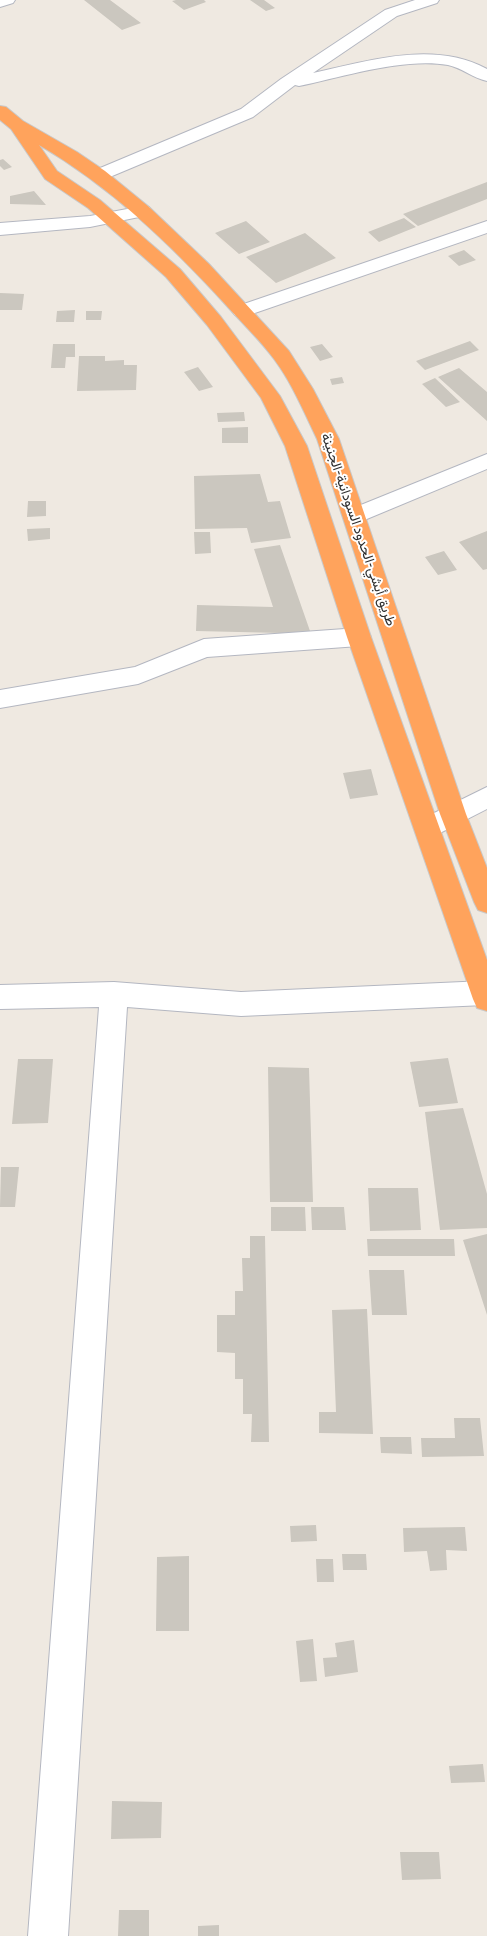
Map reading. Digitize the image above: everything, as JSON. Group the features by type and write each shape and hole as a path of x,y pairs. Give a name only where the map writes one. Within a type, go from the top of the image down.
{"highway":[{"name":"طريق أبشي-الحدود السودانية-الجنينة","path":"8,118 71,156 143,210 244,313 282,355 303,389 328,440 453,814 487,902"},
{"path":"8,118 51,175 94,204 173,273 214,321 270,396 296,446 359,637 486,996"},
{"path":"214,321 244,313"}],"street":[{"path":"0,2 7,0"},
{"path":"98,175 246,113 286,83 391,13 431,0"},
{"path":"286,83 407,60 439,59 476,68 487,76"},
{"path":"0,229 73,224 112,219 143,210"},
{"path":"244,313 487,227"},
{"path":"354,516 487,461"},
{"path":"0,699 138,675 204,648 359,637"},
{"path":"427,828 487,798"},
{"path":"0,997 114,994 241,1004 486,996"},
{"path":"48,1936 114,994"}],"building":[{"path":"84,0 110,0 141,23 122,30"},
{"path":"204,0 206,2 184,10 172,1"},
{"path":"250,0 264,0 275,8 266,11"},
{"path":"3,159 12,167 4,170 0,166 0,160"},
{"path":"487,182 487,199 418,226 403,214"},
{"path":"34,191 46,205 10,204 10,196"},
{"path":"404,218 416,227 379,242 368,232"},
{"path":"246,221 270,242 239,254 215,233"},
{"path":"305,233 336,258 276,283 246,257"},
{"path":"464,250 476,260 459,266 448,256"},
{"path":"0,293 24,294 22,310 0,310"},
{"path":"75,310 74,322 56,322 57,311"},
{"path":"86,311 102,311 101,320 86,320"},
{"path":"470,341 479,350 425,370 416,361"},
{"path":"53,344 75,344 75,357 66,357 65,368 51,368"},
{"path":"322,344 333,357 320,361 310,347"},
{"path":"79,356 105,356 105,361 124,360 124,365 137,365 136,390 77,391"},
{"path":"198,367 213,387 199,391 184,372"},
{"path":"459,368 487,392 487,421 438,377"},
{"path":"342,377 344,383 332,385 330,379"},
{"path":"435,378 460,402 446,407 422,384"},
{"path":"244,412 245,421 218,422 217,413"},
{"path":"248,427 248,443 222,443 222,428"},
{"path":"260,474 268,502 280,501 291,538 251,543 247,528 195,529 194,476"},
{"path":"28,501 46,501 46,516 27,517"},
{"path":"50,528 50,539 28,541 27,529"},
{"path":"487,531 487,569 483,570 459,542"},
{"path":"194,532 210,532 211,553 195,554"},
{"path":"280,545 310,631 281,633 196,631 197,605 273,607 254,549"},
{"path":"444,551 457,570 438,575 425,557"},
{"path":"371,769 378,795 350,799 343,773"},
{"path":"448,1058 458,1103 419,1107 410,1062"},
{"path":"18,1059 53,1059 48,1123 12,1124"},
{"path":"268,1067 309,1068 313,1202 270,1202"},
{"path":"463,1108 487,1194 487,1228 440,1230 425,1112"},
{"path":"1,1167 19,1167 15,1207 0,1207"},
{"path":"368,1188 418,1188 421,1230 370,1231"},
{"path":"271,1207 305,1207 306,1231 271,1231"},
{"path":"311,1207 344,1207 346,1230 312,1230"},
{"path":"487,1234 487,1315 463,1240"},
{"path":"250,1236 265,1236 269,1442 251,1442 252,1414 243,1414 243,1379 235,1379 235,1353 217,1352 217,1315 235,1315 235,1291 243,1291 242,1258 250,1258"},
{"path":"367,1239 454,1239 455,1256 368,1256"},
{"path":"369,1270 404,1270 407,1315 372,1315"},
{"path":"367,1309 373,1434 319,1433 319,1412 336,1412 332,1310"},
{"path":"454,1418 480,1418 484,1456 422,1457 421,1438 455,1438"},
{"path":"380,1437 411,1437 412,1454 381,1453"},
{"path":"316,1525 317,1541 291,1542 290,1526"},
{"path":"465,1527 467,1551 446,1550 447,1570 430,1571 427,1551 404,1552 403,1528"},
{"path":"342,1554 366,1554 367,1570 343,1570"},
{"path":"189,1556 189,1631 156,1631 157,1557"},
{"path":"316,1559 333,1559 334,1582 317,1582"},
{"path":"313,1639 317,1681 300,1682 296,1641"},
{"path":"354,1640 358,1672 325,1677 323,1658 337,1657 335,1643"},
{"path":"483,1764 485,1782 451,1783 449,1766"},
{"path":"112,1801 162,1802 161,1838 111,1839"},
{"path":"400,1852 439,1852 441,1879 402,1880"},
{"path":"119,1910 149,1910 149,1936 118,1936"},
{"path":"219,1925 219,1936 198,1936 198,1926"}]}
